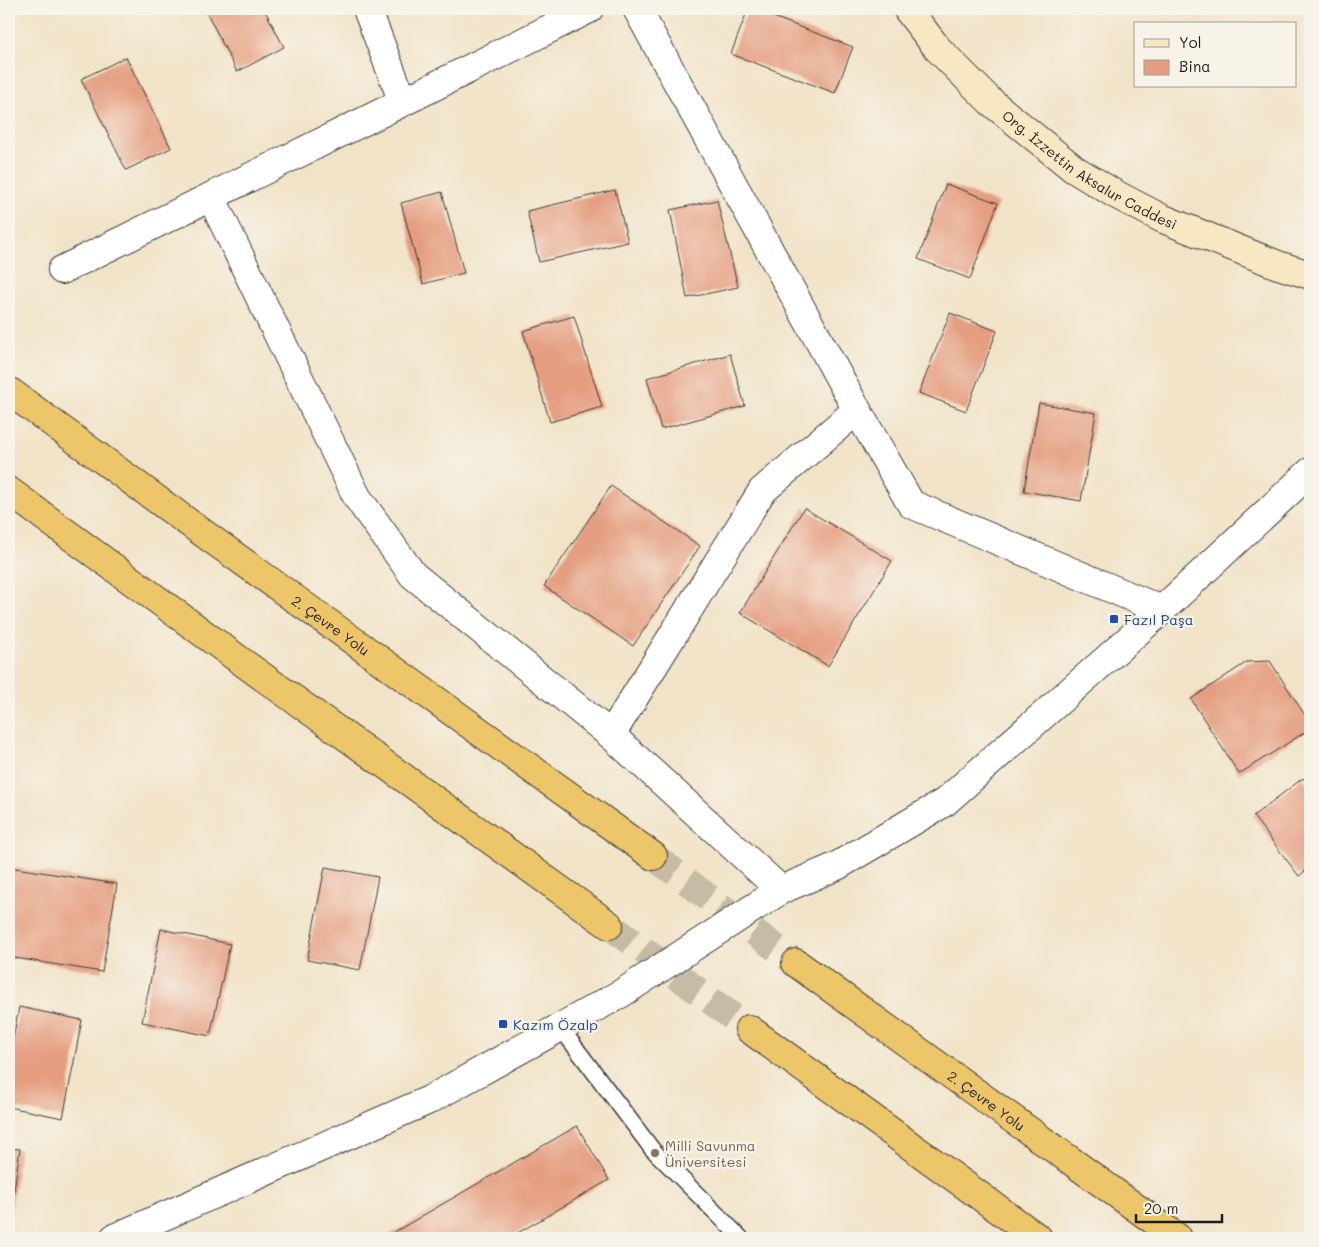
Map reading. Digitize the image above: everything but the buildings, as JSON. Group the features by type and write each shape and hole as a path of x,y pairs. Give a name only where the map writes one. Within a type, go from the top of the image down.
{"highway":[{"name":"2. Çevre Yolu","path":"9,391 653,856"},
{"path":"9,491 245,664 609,925"},
{"name":"2. Çevre Yolu","path":"796,963 1178,1238"},
{"path":"750,1029 1038,1238"}],"main road":[{"name":"Org. İzzettin Aksalur Caddesi","path":"907,9 938,49 990,100 1074,168 1115,194 1161,218 1278,265 1310,275"}],"street":[{"path":"367,9 403,102"},
{"path":"62,270 589,9"},
{"path":"637,9 857,410 911,504 1162,610"},
{"path":"211,197 357,497 413,575 611,735 781,890"},
{"path":"611,735 762,491 857,410"},
{"path":"114,1238 428,1100 622,993 781,890 837,866 945,802 1162,610 1310,472"}],"lane":[{"path":"560,1027 652,1149 741,1238"}],"tunnel":[{"path":"653,856 796,963"},
{"path":"609,925 749,1029"}],"place":[{"name":"Fazıl Paşa","path":"1114,619"},
{"name":"Kazım Özalp","path":"503,1024"},
{"name":"Milli Savunma Üniversitesi","path":"655,1153"}]}
